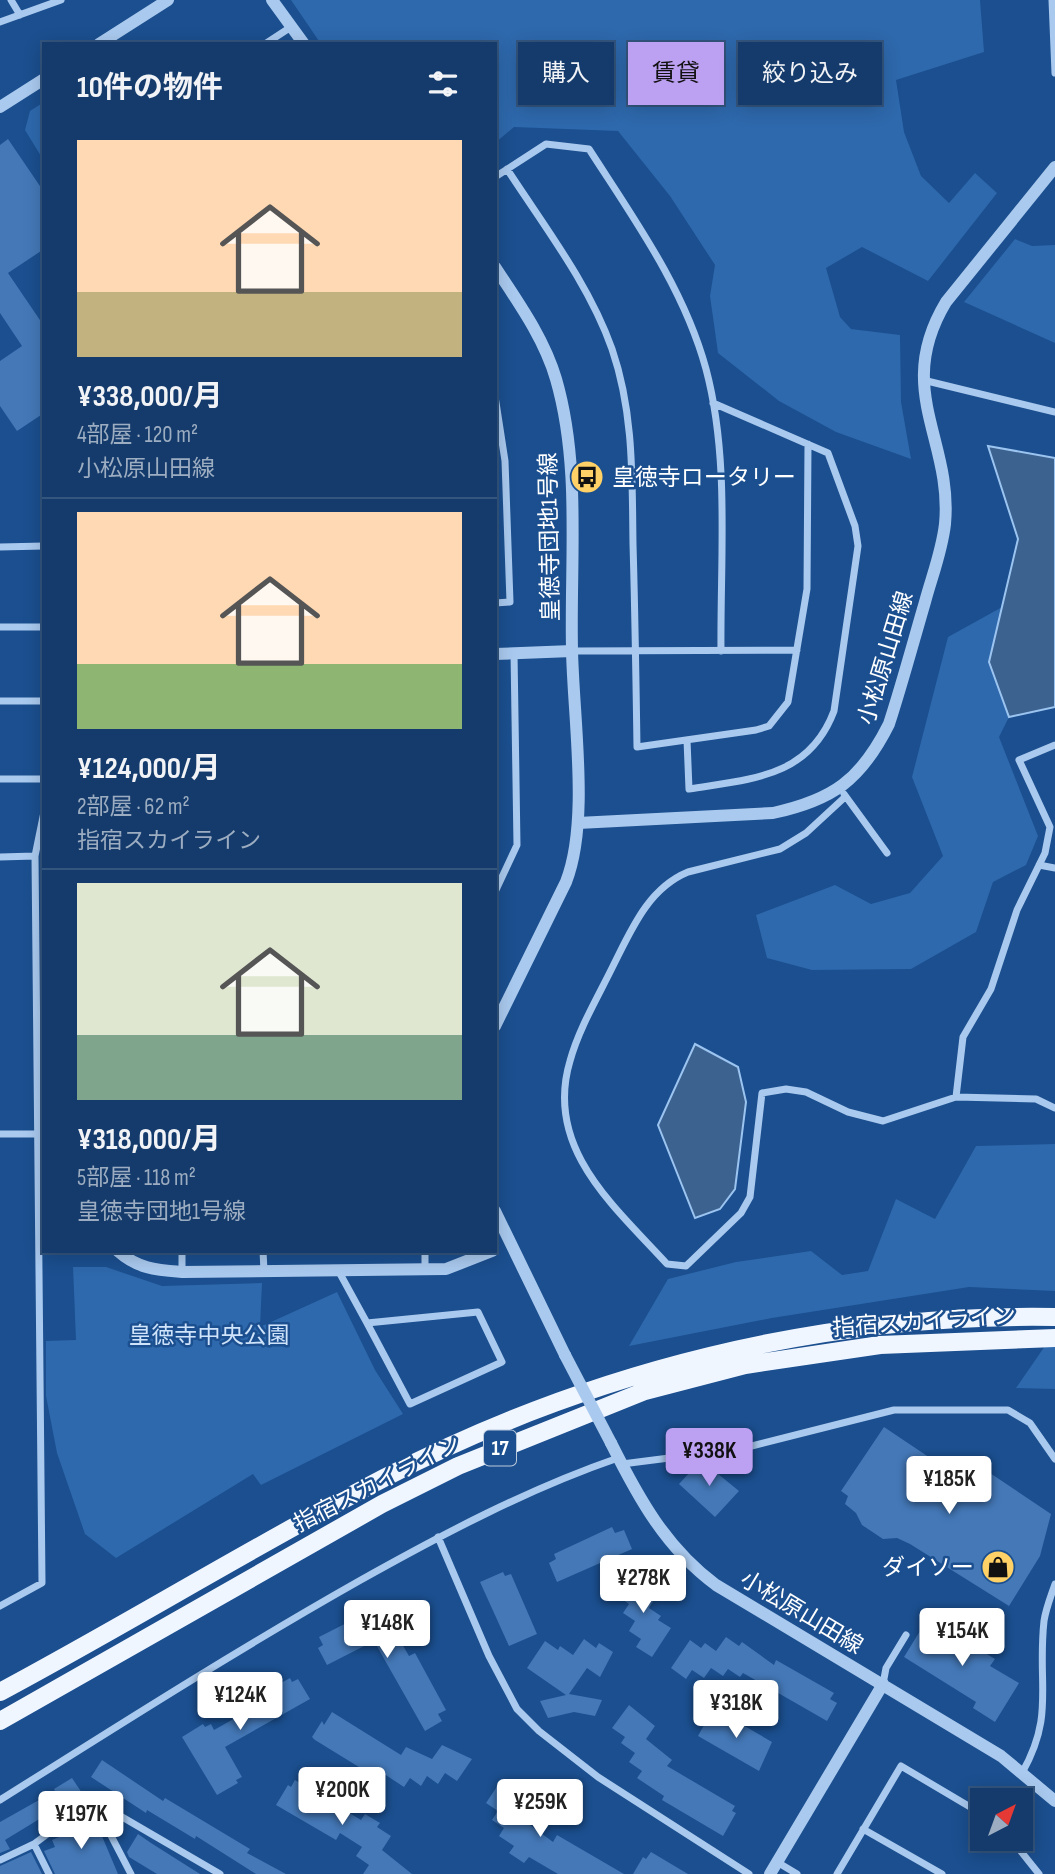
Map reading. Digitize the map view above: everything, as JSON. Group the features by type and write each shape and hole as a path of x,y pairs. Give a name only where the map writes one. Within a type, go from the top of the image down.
{"main road":[{"name":"指宿スカイライン","path":"0,1692 385,1478 475,1435 632,1376 814,1334 930,1318 1055,1317"},
{"name":"指宿スカイライン","path":"0,1721 382,1504 469,1461 645,1391 745,1365 880,1345 1055,1338"}],"street":[{"path":"11,0 20,15"},
{"path":"0,22 61,0"},
{"path":"102,42 168,0"},
{"path":"272,0 302,42"},
{"path":"1052,0 1055,73"},
{"path":"268,42 291,27"},
{"path":"0,107 42,80"},
{"path":"497,176 546,144 589,149 670,278 705,368 713,403 720,475 721,650"},
{"name":"小松原山田線","path":"579,823 773,813 843,792 876,751 890,724 943,541 943,490 923,380 924,356 936,319 946,302 1055,167"},
{"path":"507,169 579,281 611,349 617,370 631,438 637,747 769,726 788,702 807,589 808,444"},
{"name":"皇徳寺団地1号線","path":"497,270 537,332 556,376 565,414 570,449 572,651 579,823"},
{"path":"923,380 1055,412"},
{"path":"687,740 689,789 763,777 784,769 808,751 830,722 834,711 858,546 855,526 828,453 713,403"},
{"path":"497,409 505,461 510,602 497,603"},
{"path":"0,547 42,547"},
{"path":"0,626 42,627"},
{"path":"497,654 797,650"},
{"path":"497,888 517,845 514,653"},
{"path":"0,701 42,701"},
{"path":"956,1097 963,1037 991,989 1017,910 1045,853 1050,827 1019,760 1055,745"},
{"path":"0,779 42,779"},
{"path":"887,853 843,792 807,833 780,849 718,867 688,872 674,878 646,904 611,970 570,1059 564,1099 565,1118 576,1154 618,1210 667,1264 686,1266 741,1213 750,1197 762,1093 786,1089 806,1092 848,1112 883,1121 956,1097 1036,1099 1055,1108"},
{"path":"0,1606 42,1583 35,856 42,821"},
{"path":"497,1022 566,882 575,859 579,823"},
{"path":"0,857 35,856"},
{"path":"1039,865 1055,868"},
{"path":"0,1134 36,1134"},
{"name":"小松原山田線","path":"497,1217 507,1242 640,1501 659,1529 692,1567 716,1585 1001,1756 1055,1801"},
{"path":"497,1248 507,1242"},
{"path":"120,1253 131,1262 151,1270 182,1272 425,1270 463,1265 488,1253"},
{"path":"182,1253 182,1272"},
{"path":"263,1253 264,1271"},
{"path":"425,1253 425,1270"},
{"path":"338,1270 410,1404 502,1362 478,1312 367,1323"},
{"path":"0,1800 239,1648 438,1537 582,1470 620,1461 740,1449 894,1409 1008,1410 1030,1423 1055,1459"},
{"path":"438,1537 489,1656 517,1709 539,1731 598,1777 749,1874"},
{"path":"1022,1773 1039,1754 1050,1725 1044,1623 1055,1584"},
{"path":"770,1874 883,1684 886,1668 905,1635"},
{"path":"836,1874 901,1766 970,1807"},
{"path":"0,1860 34,1844 93,1800"},
{"path":"93,1800 131,1874"},
{"path":"93,1800 220,1874"},
{"path":"863,1829 942,1874"},
{"path":"34,1844 49,1874"},
{"path":"1022,1852 1040,1874"},
{"path":"777,1862 797,1874"}],"green space":[{"path":"291,0 980,0 984,52 896,80 904,132 921,176 949,203 975,173 997,193 928,281 862,247 826,268 840,317 851,329 900,335 901,402 911,459 836,432 779,401 718,353 710,296 715,265 670,196 618,131 514,127 497,141 497,42 320,42"},
{"path":"42,103 42,158 25,130 30,111"},
{"path":"1015,239 1032,246 1055,245 1055,343 964,302"},
{"path":"1004,606 989,662 1009,717 999,737 1038,836 1026,865 993,882 976,932 911,969 812,970 767,958 756,915 835,885 871,904 910,893 943,856 912,777 948,637"},
{"path":"1055,1144 1055,1291 969,1287 772,1318 629,1346 668,1279 736,1262 811,1251 842,1275 868,1271 896,1199 935,1219 976,1146"},
{"name":"皇徳寺中央公園","path":"73,1267 106,1267 162,1286 262,1283 260,1327 337,1292 375,1370 403,1414 261,1485 253,1474 116,1558 85,1534 57,1453 46,1396 46,1341 76,1340"},
{"path":"1045,1346 1055,1346 1055,1389 1016,1388"}],"shaded area":[{"path":"988,446 1055,458 1055,707 1009,717 989,662 1018,539"},
{"path":"695,1044 738,1067 746,1102 735,1189 720,1209 695,1218 658,1125"}],"building":[{"path":"8,139 42,189 42,250 8,273 42,323 42,414 17,431 0,406 0,361 22,346 0,313 0,145"},
{"path":"884,1427 972,1486 984,1469 1051,1514 1040,1556 1009,1606 910,1544 897,1538 883,1539 862,1525 856,1513 845,1504 848,1496 841,1491"},
{"path":"701,1460 739,1491 715,1517 679,1484"},
{"path":"612,1527 615,1533 624,1530 632,1549 557,1582 549,1563 556,1559 554,1554"},
{"path":"503,1572 505,1576 511,1574 537,1634 509,1646 480,1582"},
{"path":"634,1573 647,1581 644,1586 657,1595 649,1608 661,1616 658,1620 671,1628 652,1657 636,1647 641,1639 629,1631 635,1621 623,1613 629,1604 615,1594"},
{"path":"380,1606 382,1611 387,1608 398,1628 394,1630 409,1656 415,1653 446,1710 438,1714 442,1721 425,1731 374,1641 327,1665 318,1648 323,1645 319,1637"},
{"path":"928,1618 995,1659 990,1666 1019,1683 995,1722 973,1708 976,1702 904,1657"},
{"path":"726,1637 739,1646 742,1642 774,1665 776,1660 834,1693 830,1699 837,1703 827,1721 743,1673 740,1677 728,1669 723,1676 711,1668 704,1678 692,1670 686,1679 671,1668 690,1640 701,1648 705,1643 716,1651"},
{"path":"584,1639 596,1648 599,1643 613,1652 600,1677 587,1668 569,1694 602,1700 595,1716 574,1712 548,1718 540,1701 566,1695 527,1668 545,1641 558,1650 560,1646 573,1655"},
{"path":"290,1678 292,1682 298,1679 310,1699 225,1747 242,1777 236,1780 238,1783 217,1795 182,1737 203,1724 205,1727 211,1724 214,1730 237,1717 233,1710"},
{"path":"629,1705 655,1726 646,1739 672,1760 667,1766 735,1806 732,1811 736,1813 723,1836 662,1800 664,1796 637,1778 642,1771 629,1762 635,1753 621,1743 625,1737 612,1728"},
{"path":"717,1710 772,1742 759,1771 698,1736 710,1714 714,1717"},
{"path":"332,1712 401,1755 406,1747 432,1759 442,1745 472,1759 457,1781 445,1773 438,1784 427,1776 421,1786 410,1778 404,1787 375,1768 373,1772 367,1772 312,1737 322,1721 324,1725"},
{"path":"102,1760 163,1801 165,1798 250,1849 247,1853 286,1874 256,1874 196,1836 195,1839 147,1810 146,1813 91,1777"},
{"path":"72,1778 82,1793 5,1840 10,1849 0,1853 0,1822 55,1791 54,1789"},
{"path":"502,1779 528,1800 518,1815 530,1825 553,1842 557,1835 624,1874 558,1874 529,1857 524,1863 509,1853 514,1846 499,1836 504,1828 492,1820 498,1811 486,1803"},
{"path":"295,1780 361,1820 365,1814 380,1823 377,1827 391,1836 382,1850 412,1874 363,1874 369,1865 356,1856 362,1847 340,1833 336,1840 276,1805 288,1785 291,1787"},
{"path":"93,1815 118,1874 55,1874 44,1851 55,1847 52,1840 73,1831 70,1825"},
{"path":"138,1834 200,1874 157,1874 129,1857 127,1852"},
{"path":"31,1852 42,1874 0,1874 0,1866"},
{"path":"651,1852 688,1874 633,1874 643,1857 646,1859"}],"place":[{"name":"皇徳寺ロータリー","path":"587,477"},
{"name":"ダイソー","path":"998,1567"}]}
